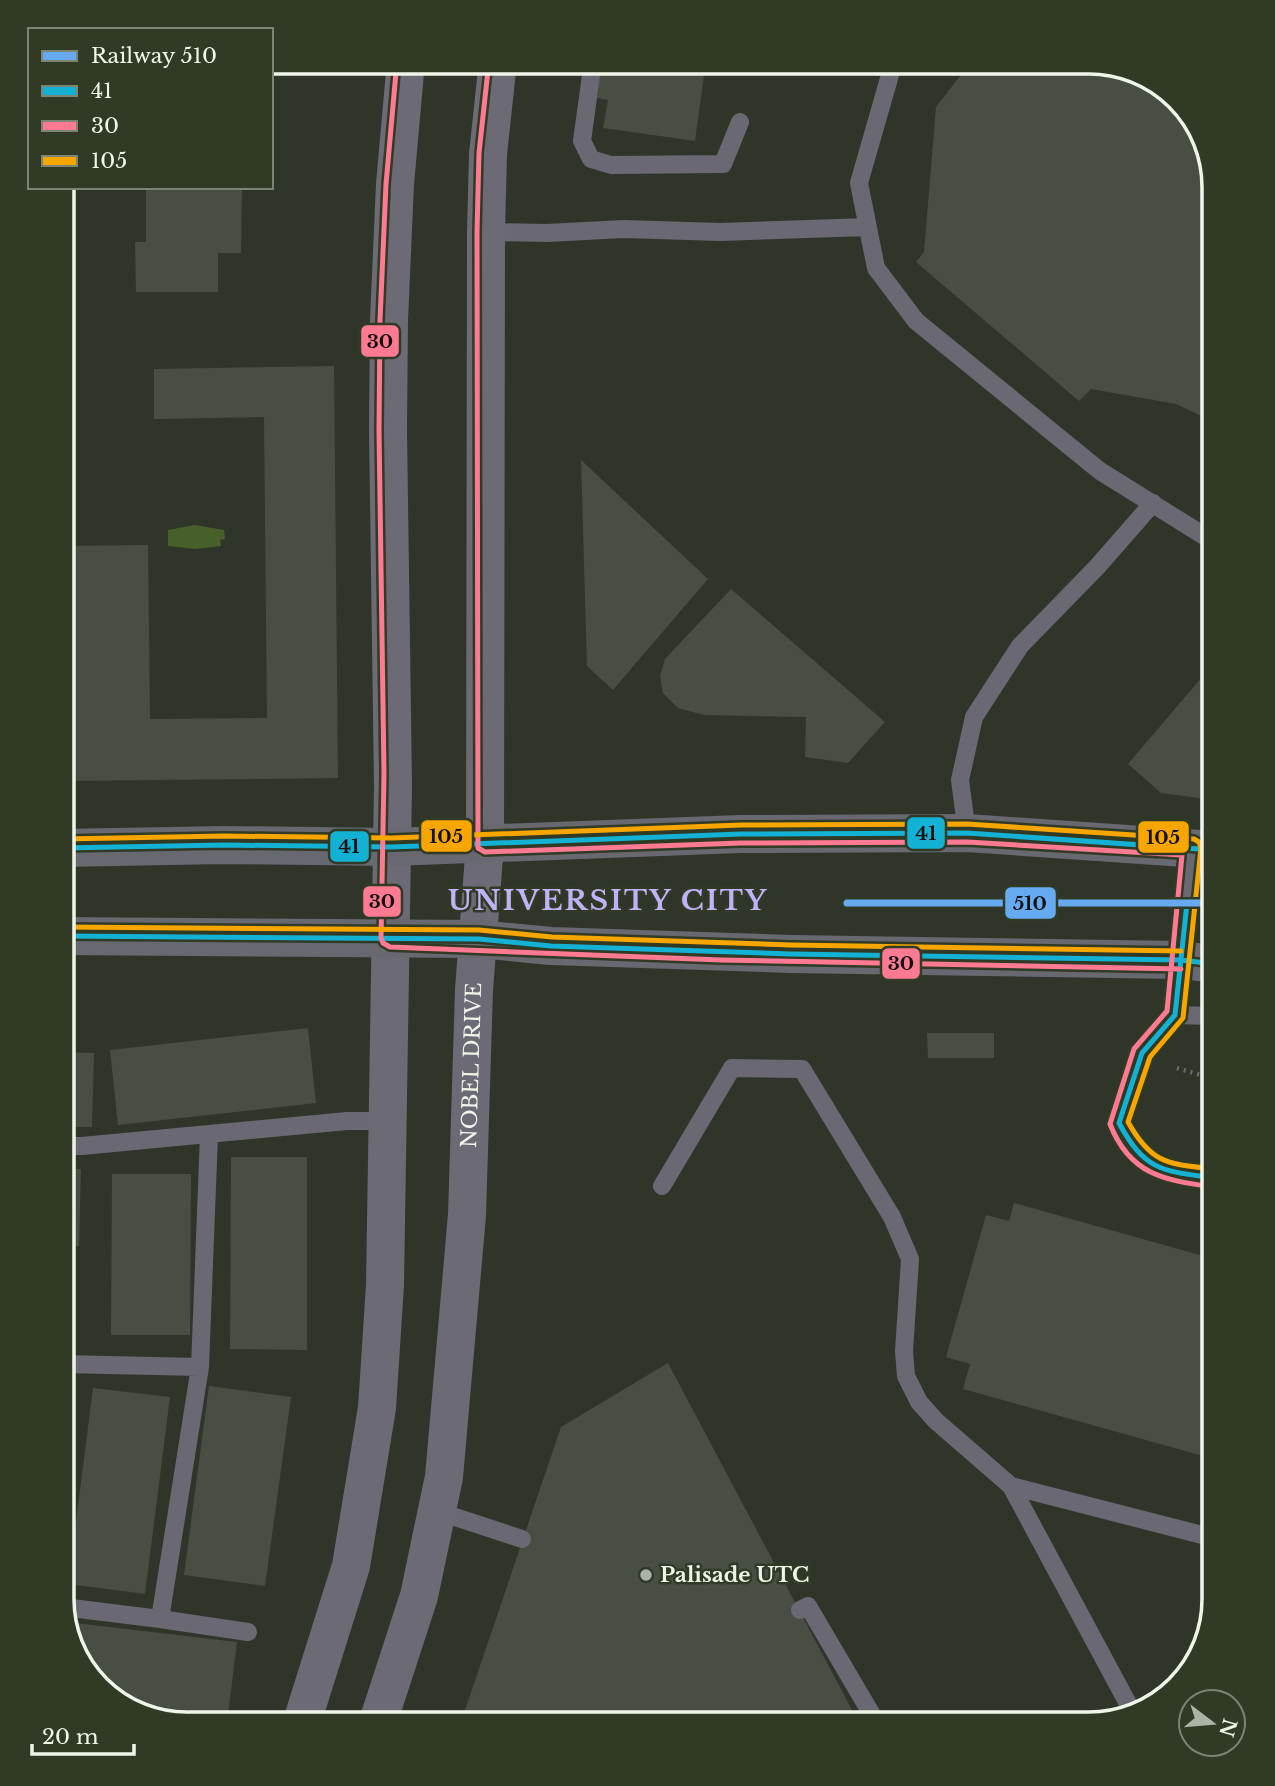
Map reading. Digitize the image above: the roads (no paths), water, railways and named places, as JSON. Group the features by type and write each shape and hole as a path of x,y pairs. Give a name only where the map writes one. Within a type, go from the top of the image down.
{"main road":[{"path":"305,1712 351,1566 377,1408 385,1285 392,847 388,320 395,184 405,74"},
{"name":"NOBEL DRIVE","path":"381,1712 419,1596 444,1477 467,1214 474,990 480,939 485,843 486,232 488,155 497,74"},
{"path":"74,849 224,845 392,847 741,834 967,833 1201,848"},
{"path":"74,936 480,939 551,946 792,954 1198,962"}],"lane":[{"path":"591,74 582,141 591,159 611,165 723,164 740,122"},
{"path":"890,74 859,183 876,268 916,321 1100,471 1201,534"},
{"path":"486,232 547,233 624,229 720,232 868,227"},
{"path":"967,833 960,780 974,717 1020,646 1097,567 1153,503"},
{"path":"1201,894 1198,962 1175,1015 1142,1053 1119,1123 1130,1147 1156,1169 1201,1176"},
{"path":"1175,1015 1201,1016"},
{"path":"662,1186 732,1068 802,1069 891,1217 910,1259 904,1351 906,1376 919,1402 936,1421 1011,1486 1129,1705"},
{"path":"74,1145 347,1121 388,1121"},
{"path":"160,1619 200,1367 209,1135"},
{"path":"74,1364 200,1367"},
{"path":"1011,1486 1201,1535"},
{"path":"437,1511 522,1539"},
{"path":"800,1610 808,1606 870,1712"},
{"path":"74,1608 248,1632"}],"rail line":[{"name":"510","path":"847,903 1201,903"}],"place":[{"name":"Palisade UTC","path":"646,1575"}],"district":[{"name":"UNIVERSITY CITY","path":"608,900"}]}
